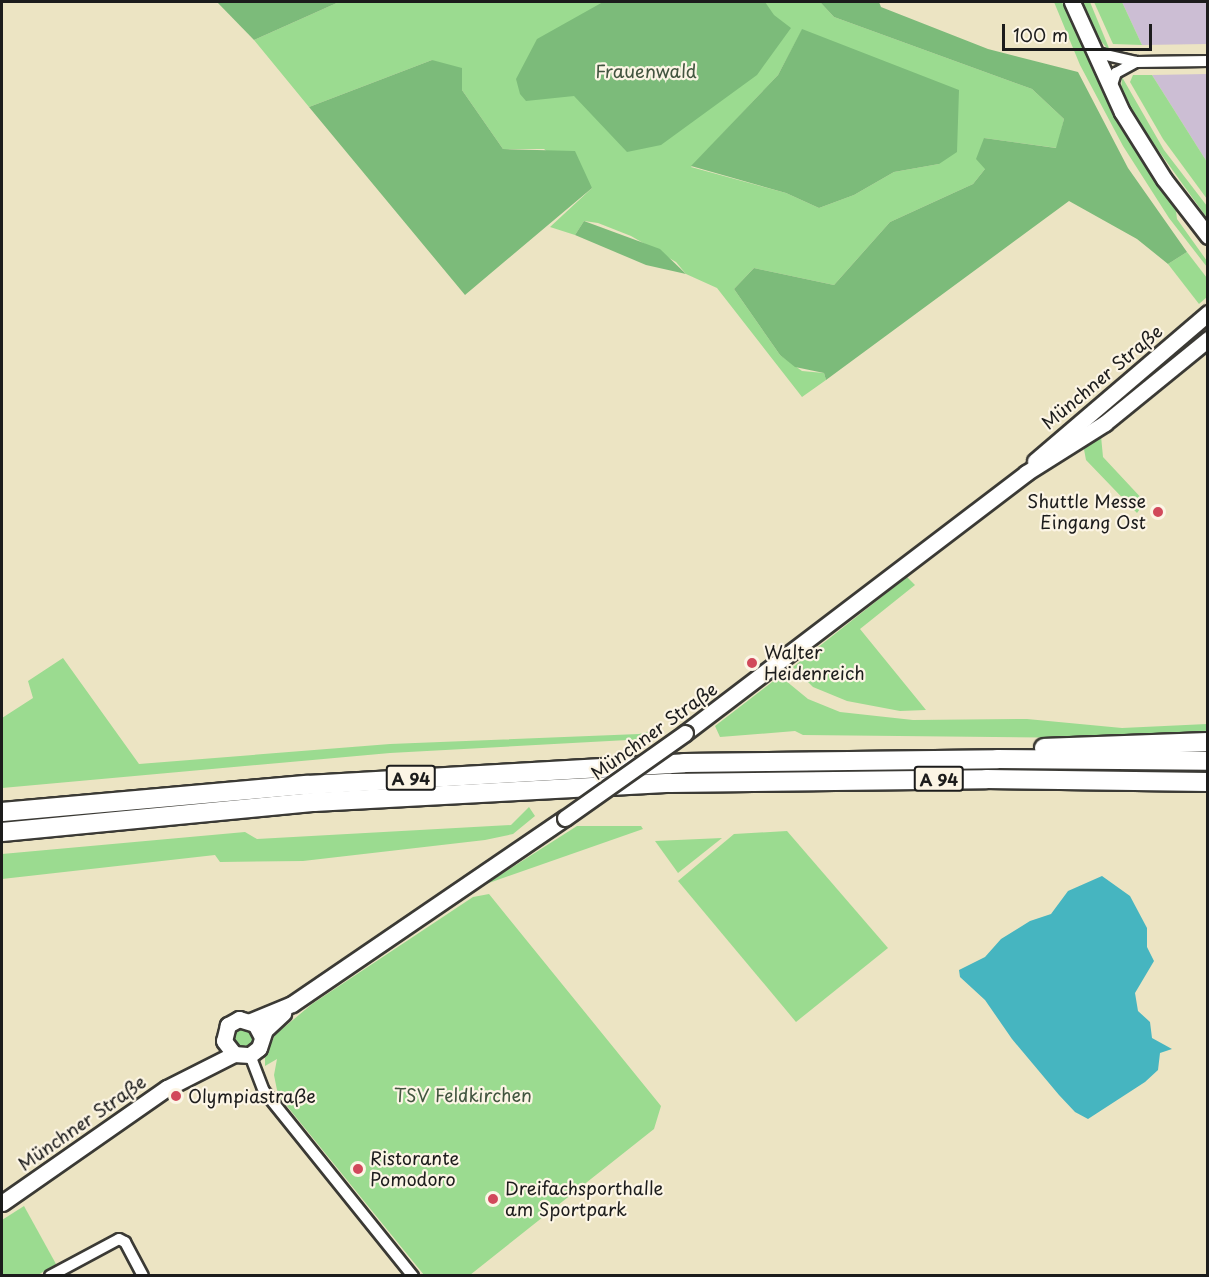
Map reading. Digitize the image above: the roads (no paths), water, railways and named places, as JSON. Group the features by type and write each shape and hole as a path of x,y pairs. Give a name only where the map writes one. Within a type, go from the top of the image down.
{"highway":[{"path":"997,759 1032,748 1208,742"},
{"name":"A 94","path":"2,812 498,772 684,763 997,759 1208,761"},
{"name":"A 94","path":"2,832 314,802 670,783 986,779 1208,782"}],"street":[{"path":"1072,2 1110,89 1152,162 1208,236"},
{"path":"1092,52 1136,62 1208,61"},
{"path":"1110,89 1116,73 1136,62"},
{"name":"Münchner Straße","path":"1026,473 1038,456 1208,313"},
{"name":"Münchner Straße","path":"186,1076 224,1041 231,1023 251,1021 292,1004 565,818 685,733 1026,473 1105,423 1208,339"},
{"name":"Münchner Straße","path":"2,1203 84,1143 186,1076 234,1054 250,1055 258,1048 262,1037 292,1004"},
{"path":"251,1021 262,1037"},
{"path":"224,1041 234,1054"},
{"path":"250,1055 264,1091 413,1275"},
{"path":"50,1275 119,1239 125,1242 143,1275"}],"water":[{"path":"1102,876 1130,896 1147,928 1147,947 1154,961 1135,993 1138,1011 1150,1022 1152,1038 1172,1049 1160,1053 1158,1070 1145,1082 1088,1119 1075,1112 1059,1095 1012,1039 985,1000 960,977 959,970 985,957 1001,939 1030,921 1051,914 1068,891"}],"place":[{"name":"Shuttle Messe Eingang Ost","path":"1158,512"},
{"name":"Walter Heidenreich","path":"752,663"},
{"name":"Olympiastraße","path":"176,1096"},
{"name":"Ristorante Pomodoro","path":"358,1169"},
{"name":"Dreifachsporthalle am Sportpark","path":"493,1199"}],"park label":[{"name":"Frauenwald","path":"646,71"},
{"name":"TSV Feldkirchen","path":"463,1095"}]}
